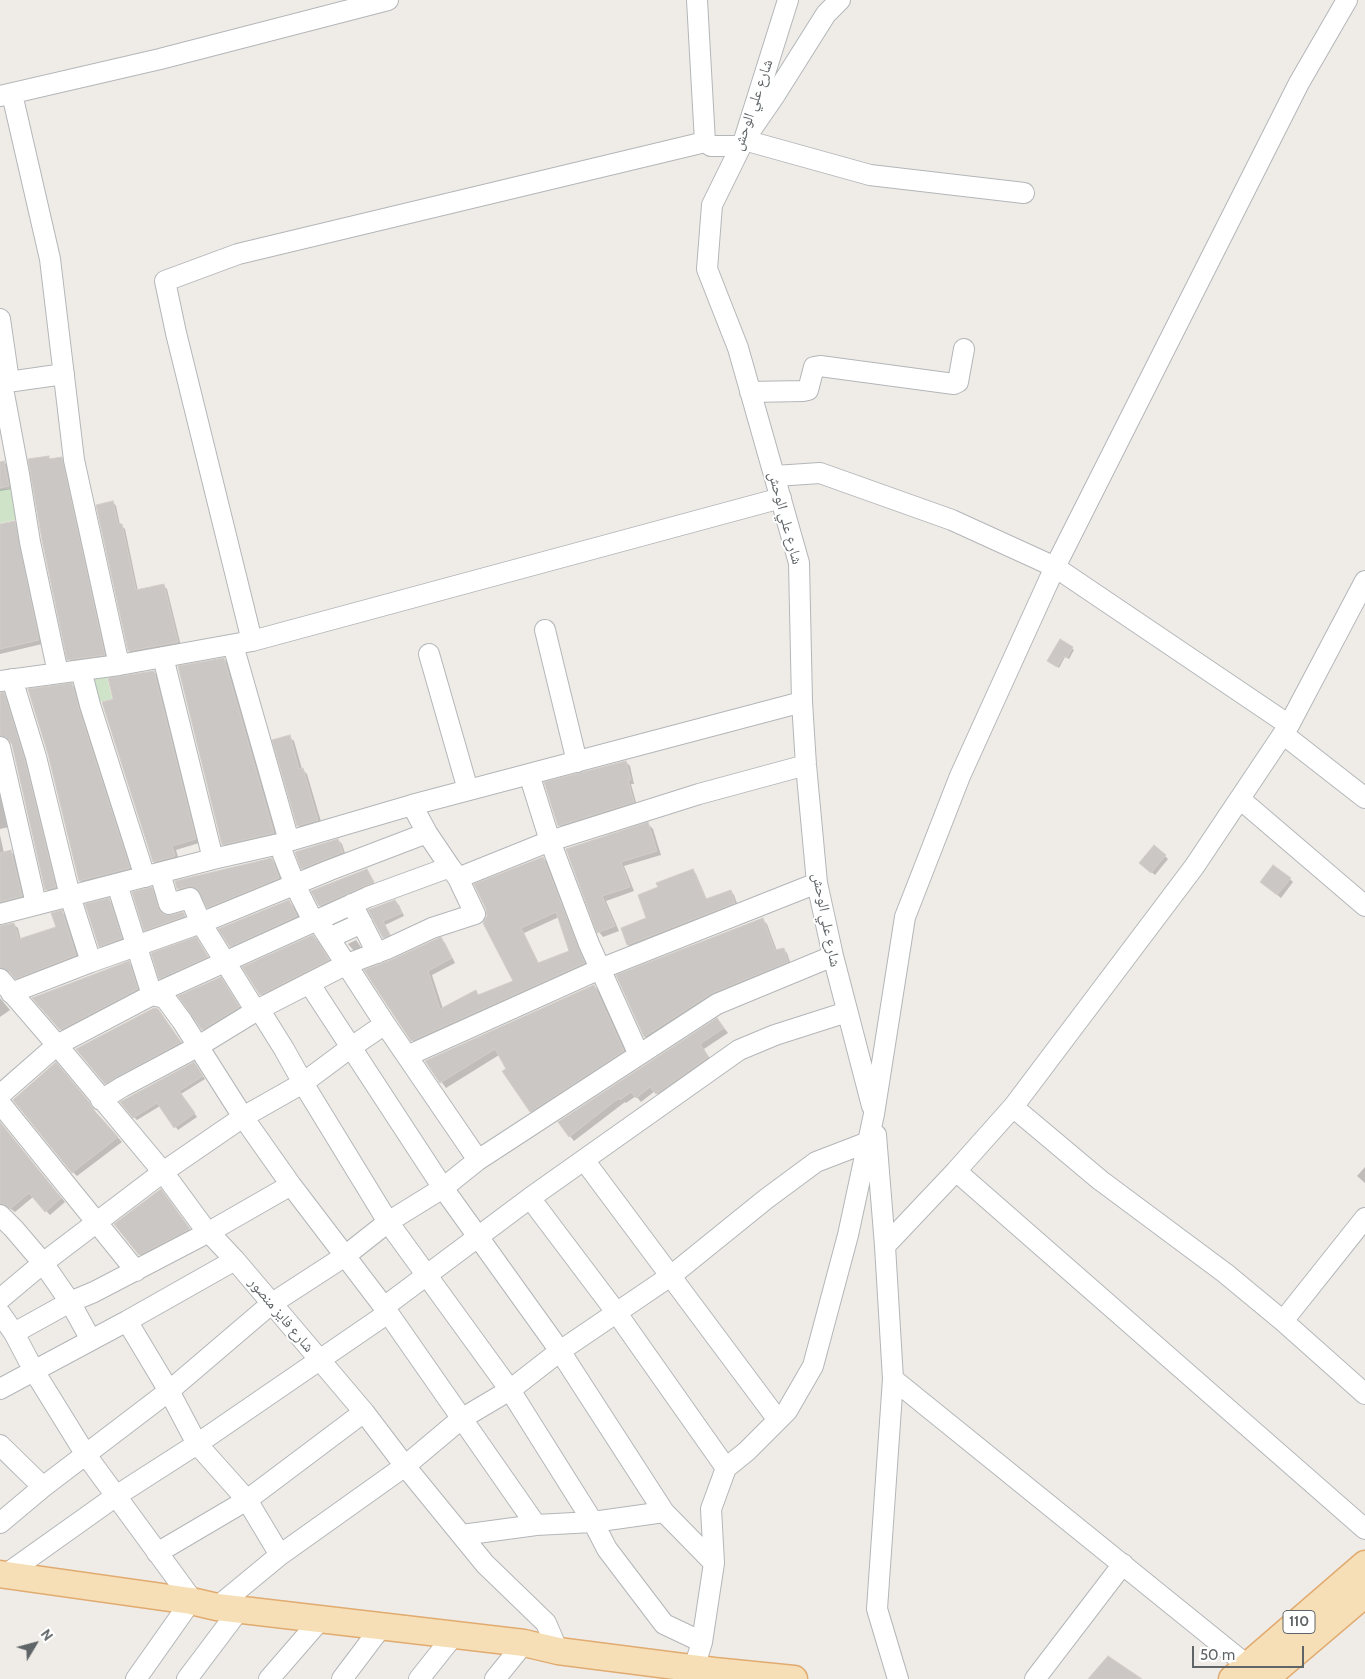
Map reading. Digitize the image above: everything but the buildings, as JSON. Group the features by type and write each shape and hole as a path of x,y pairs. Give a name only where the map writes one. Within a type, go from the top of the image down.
{"main road":[{"name":"110","path":"1248,1675 1365,1564"},
{"path":"2,1575 210,1605 524,1643 558,1651 707,1673 794,1679"},
{"name":"110","path":"1248,1675 1365,1594"}],"street":[{"path":"119,665 74,460 50,259 6,95 160,59 388,0"},
{"path":"697,0 705,142"},
{"name":"شارع علي الوحش","path":"788,0 742,143 712,206 706,269 738,348 799,563 802,702 817,883 833,956 874,1114"},
{"path":"742,143 826,14 840,0"},
{"path":"707,1673 702,1642 714,1563 711,1509 726,1468 747,1451 787,1411 813,1366 848,1235 874,1114 905,917 960,776 1055,567 1298,83 1347,0"},
{"path":"478,1160 385,1024 320,924 313,921 295,885 284,843 165,282 238,254 705,142 711,146 742,143 870,175 1024,193"},
{"path":"0,318 4,383 30,542 58,672"},
{"path":"750,392 803,392 808,390 814,367 820,366 954,384 958,382 964,349"},
{"path":"4,383 64,374"},
{"path":"775,476 820,473 952,520 1055,567 1286,730 1365,798"},
{"path":"91,962 70,896 38,766 6,680 119,665 242,643 780,498"},
{"path":"885,1246 1013,1107 1194,867 1286,730 1365,581"},
{"path":"545,630 577,762"},
{"path":"429,654 468,790"},
{"path":"162,657 213,859"},
{"path":"81,670 90,705 153,875 169,904 190,898 201,923 254,1008 259,1009 388,1222 510,1390 608,1549 664,1624 702,1642"},
{"path":"0,914 213,859 284,843 412,805 802,702"},
{"path":"0,747 36,904"},
{"path":"0,1095 57,1045 152,995 352,904 699,794 806,765"},
{"path":"529,774 550,841 589,944 639,1055"},
{"path":"1240,800 1365,906"},
{"path":"101,1100 197,1047 259,1009 347,964 432,928 475,914 454,872 427,833 412,805"},
{"path":"6,986 136,947 427,833"},
{"path":"407,1056 600,969 817,883"},
{"path":"117,884 152,995"},
{"path":"352,904 377,952"},
{"path":"329,938 362,923"},
{"path":"0,1523 43,1487 169,1391 271,1304 345,1256 388,1222 443,1188 478,1160 717,1004 833,956"},
{"path":"309,983 443,1188 560,1351 664,1512 714,1563"},
{"name":"شارع فايز منصور","path":"6,986 163,1172 209,1232 364,1412 404,1466 485,1564 546,1623 558,1651"},
{"path":"152,995 164,998 182,1021 243,1117 290,1185 386,1310 536,1525"},
{"path":"2,1575 116,1496 320,1361 386,1310 426,1274 479,1238 530,1198 739,1050 775,1035 848,1012"},
{"path":"0,1299 43,1263 163,1172 243,1117 303,1083 385,1024"},
{"path":"0,1103 136,1271"},
{"path":"1013,1107 1100,1180 1225,1273 1283,1321 1365,1394"},
{"path":"874,1114 893,1378 877,1609 898,1679"},
{"path":"136,1679 210,1605 404,1466 461,1419 510,1390 560,1351 672,1275 766,1199 816,1162 868,1142"},
{"path":"584,1160 672,1275 778,1420"},
{"path":"956,1171 1365,1529"},
{"path":"14,1333 70,1302 136,1271 209,1232 290,1185"},
{"path":"530,1198 616,1312 726,1468"},
{"path":"0,1215 43,1263 70,1302 91,1340"},
{"path":"1283,1321 1365,1218"},
{"path":"0,1389 235,1260"},
{"path":"0,1313 14,1333 34,1371 86,1455 158,1554 210,1605"},
{"path":"126,1321 169,1391 197,1444 247,1500 280,1555"},
{"path":"893,1378 1123,1564 1248,1675"},
{"path":"158,1554 247,1500 364,1412"},
{"path":"0,1445 43,1487"},
{"path":"462,1536 536,1525 593,1522 664,1512"},
{"path":"1035,1679 1123,1564"},
{"path":"187,1679 210,1605"},
{"path":"269,1679 321,1619"},
{"path":"342,1679 382,1626"},
{"path":"419,1679 454,1635"},
{"path":"495,1679 524,1643"}],"green space":[{"path":"16,488 21,519 0,523 0,490"},
{"path":"105,669 112,699 93,703 86,674"}]}
